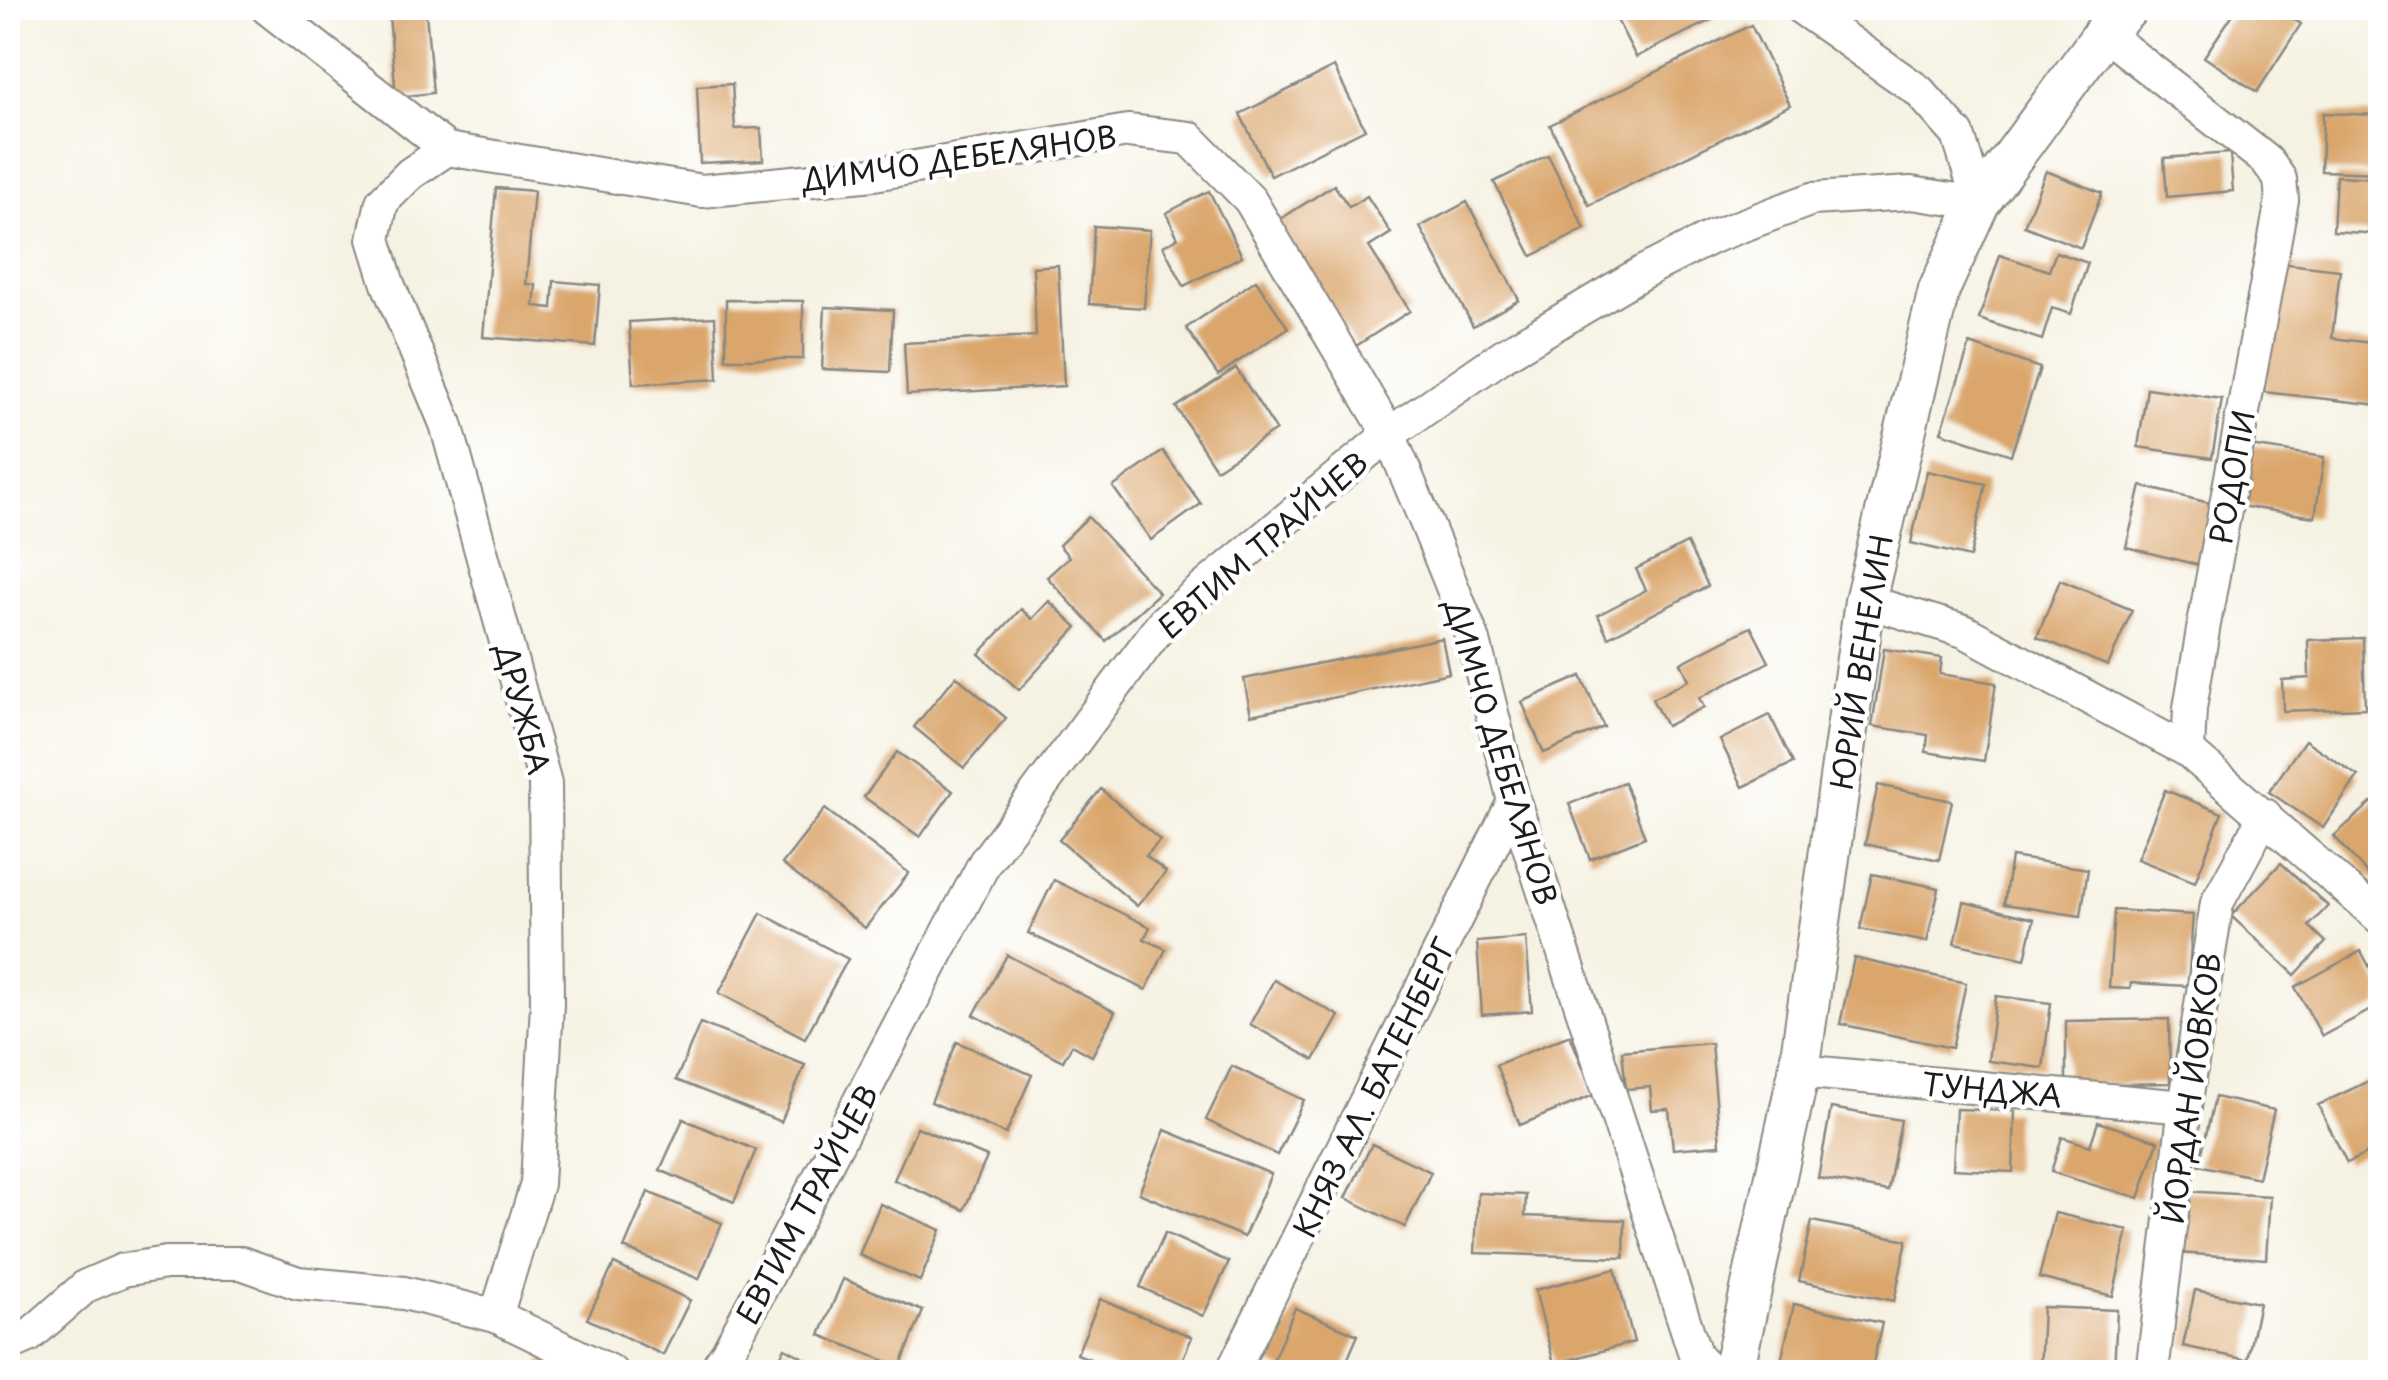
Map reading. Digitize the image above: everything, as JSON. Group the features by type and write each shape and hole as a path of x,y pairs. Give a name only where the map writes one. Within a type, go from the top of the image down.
{"street":[{"name":"ДИМЧО ДЕБЕЛЯНОВ","path":"267,8 446,149 702,191 874,174 1128,130 1189,138 1250,200 1389,434 1474,641 1514,801 1696,1358 1711,1372"},
{"path":"1800,8 1918,91 1958,135 1979,203"},
{"name":"ЮРИЙ ВЕНЕЛИН","path":"1734,1372 1799,1071 1865,601 1938,290 1979,203 2116,20"},
{"name":"РОДОПИ","path":"2116,20 2267,160 2280,179 2282,200 2204,624 2190,708 2188,750"},
{"name":"ДРУЖБА","path":"446,149 410,174 382,202 374,239 388,284 446,424 545,784 548,1004 538,1184 496,1316"},
{"name":"ЕВТИМ ТРАЙЧЕВ","path":"714,1372 728,1353 985,862 1164,621 1389,434 1504,354 1643,272 1712,237 1812,199 1911,193 1979,203"},
{"path":"1865,601 1964,630 2188,750 2380,918"},
{"name":"КНЯЗ АЛ. БАТЕНБЕРГ","path":"1232,1372 1514,801"},
{"name":"ЙОРДАН ЙОВКОВ","path":"2152,1372 2217,902 2264,816"},
{"name":"ТУНДЖА","path":"1799,1071 2186,1108"},
{"path":"8,1345 29,1336 86,1286 123,1270 166,1263 242,1263 298,1283 404,1294 496,1316 611,1372"}],"building":[{"path":"1611,8 1709,8 1715,18 1636,57"},
{"path":"2237,8 2276,8 2301,24 2257,92 2204,57"},
{"path":"426,12 433,93 396,97 389,15"},
{"path":"1751,25 1790,105 1589,205 1550,125"},
{"path":"1334,67 1365,129 1271,176 1240,114"},
{"path":"732,84 735,129 761,128 763,160 700,163 697,86"},
{"path":"2323,113 2380,115 2380,173 2321,171"},
{"path":"2230,153 2233,191 2167,197 2164,158"},
{"path":"1548,155 1585,229 1532,256 1494,182"},
{"path":"2046,171 2102,193 2081,248 2024,226"},
{"path":"2336,176 2380,178 2380,234 2333,231"},
{"path":"1334,185 1349,207 1367,196 1391,233 1369,247 1410,311 1356,346 1276,222"},
{"path":"496,188 534,191 526,284 536,285 534,306 552,308 554,281 600,285 595,346 483,337"},
{"path":"1209,191 1242,256 1184,286 1163,246 1178,238 1166,213"},
{"path":"1467,202 1519,300 1473,326 1420,227"},
{"path":"1094,226 1150,230 1144,308 1089,304"},
{"path":"2056,252 2088,263 2071,314 2052,308 2042,340 1979,319 2000,255 2049,271"},
{"path":"2279,263 2340,270 2332,338 2380,344 2380,405 2264,392"},
{"path":"1058,265 1064,386 907,395 904,343 1036,336 1033,267"},
{"path":"1256,280 1288,328 1218,375 1186,328"},
{"path":"726,300 803,301 803,359 726,359"},
{"path":"825,307 893,310 890,372 822,369"},
{"path":"715,317 718,379 633,384 629,322"},
{"path":"1970,344 2040,368 2011,455 1941,432"},
{"path":"1236,368 1276,430 1216,469 1176,407"},
{"path":"2147,388 2222,399 2212,458 2138,447"},
{"path":"2249,446 2324,457 2315,517 2240,506"},
{"path":"1163,451 1201,504 1151,540 1113,487"},
{"path":"1927,471 1986,484 1970,557 1911,543"},
{"path":"2141,486 2213,504 2198,565 2126,547"},
{"path":"1088,517 1159,593 1106,641 1047,577 1069,557 1059,545"},
{"path":"1687,543 1708,586 1608,637 1598,615 1646,590 1636,569"},
{"path":"2060,580 2132,610 2108,666 2037,637"},
{"path":"1049,601 1077,627 1019,690 979,654 1021,609 1032,619"},
{"path":"1751,627 1769,662 1699,698 1704,707 1666,726 1652,699 1689,680 1681,663"},
{"path":"1442,638 1449,673 1251,715 1244,679"},
{"path":"2363,638 2365,708 2283,711 2282,680 2309,678 2308,640"},
{"path":"1884,649 1942,658 1940,674 1996,683 1984,761 1926,752 1928,735 1872,726"},
{"path":"956,676 1006,718 964,768 914,727"},
{"path":"1581,676 1604,727 1544,753 1522,702"},
{"path":"1770,715 1793,763 1743,787 1720,740"},
{"path":"2305,740 2358,776 2323,828 2269,792"},
{"path":"897,752 953,791 920,837 864,797"},
{"path":"1624,782 1645,837 1590,859 1569,804"},
{"path":"1878,785 1952,801 1939,860 1865,844"},
{"path":"1101,789 1160,840 1146,856 1166,872 1137,906 1059,840"},
{"path":"2165,790 2222,813 2195,882 2137,859"},
{"path":"2380,795 2380,873 2373,880 2334,836"},
{"path":"825,809 909,873 865,928 782,864"},
{"path":"2011,857 2088,869 2081,916 2004,904"},
{"path":"2281,863 2328,906 2309,926 2326,942 2295,975 2231,916"},
{"path":"1872,874 1939,888 1927,942 1860,929"},
{"path":"1054,880 1150,927 1144,939 1166,949 1146,990 1028,933"},
{"path":"1964,902 2034,919 2025,959 1955,943"},
{"path":"2114,910 2193,915 2188,986 2131,983 2130,989 2109,988"},
{"path":"761,913 848,959 805,1038 719,993"},
{"path":"1526,938 1532,1011 1482,1015 1477,942"},
{"path":"2361,951 2380,987 2380,1005 2322,1036 2295,987"},
{"path":"1007,955 1115,1012 1092,1056 1072,1045 1063,1061 974,1015"},
{"path":"1854,958 1966,983 1952,1048 1840,1024"},
{"path":"1274,980 1339,1016 1314,1060 1250,1024"},
{"path":"1996,996 2051,1003 2043,1068 1988,1061"},
{"path":"2169,1019 2170,1083 2066,1085 2066,1021"},
{"path":"700,1023 805,1065 781,1122 676,1080"},
{"path":"1570,1035 1594,1095 1520,1125 1496,1065"},
{"path":"957,1042 1032,1075 1006,1134 931,1102"},
{"path":"1711,1043 1720,1145 1673,1149 1669,1109 1652,1110 1650,1087 1626,1089 1622,1051"},
{"path":"1232,1066 1304,1100 1277,1155 1206,1120"},
{"path":"2379,1076 2380,1147 2347,1163 2318,1105"},
{"path":"2215,1097 2274,1110 2258,1178 2199,1165"},
{"path":"1831,1108 1901,1120 1888,1191 1818,1178"},
{"path":"1956,1109 2015,1111 2013,1172 1953,1169"},
{"path":"683,1119 756,1150 734,1202 660,1170"},
{"path":"2098,1122 2158,1141 2139,1199 2051,1172 2062,1137 2090,1146"},
{"path":"917,1127 987,1157 964,1210 894,1180"},
{"path":"1165,1130 1271,1174 1244,1237 1139,1193"},
{"path":"1372,1144 1431,1172 1405,1227 1346,1198"},
{"path":"2183,1191 2270,1196 2266,1259 2178,1253"},
{"path":"648,1192 722,1223 699,1279 624,1248"},
{"path":"1478,1193 1526,1195 1525,1216 1625,1220 1624,1258 1475,1253"},
{"path":"880,1204 941,1230 920,1281 859,1255"},
{"path":"2055,1213 2128,1230 2113,1296 2039,1278"},
{"path":"1812,1221 1907,1240 1894,1301 1799,1281"},
{"path":"1165,1233 1229,1262 1203,1316 1140,1287"},
{"path":"614,1264 690,1300 663,1355 587,1319"},
{"path":"1615,1269 1634,1342 1554,1364 1535,1290"},
{"path":"843,1279 923,1311 900,1367 820,1335"},
{"path":"2195,1290 2259,1303 2247,1360 2183,1346"},
{"path":"1100,1299 1192,1337 1177,1372 1123,1372 1077,1354"},
{"path":"1794,1304 1882,1323 1871,1372 1810,1372 1780,1366"},
{"path":"2043,1307 2117,1310 2114,1372 2040,1372"},
{"path":"1295,1308 1358,1335 1342,1372 1288,1372 1271,1365"},
{"path":"785,1348 831,1372 772,1372"},
{"path":"546,1353 593,1372 537,1372"}]}
